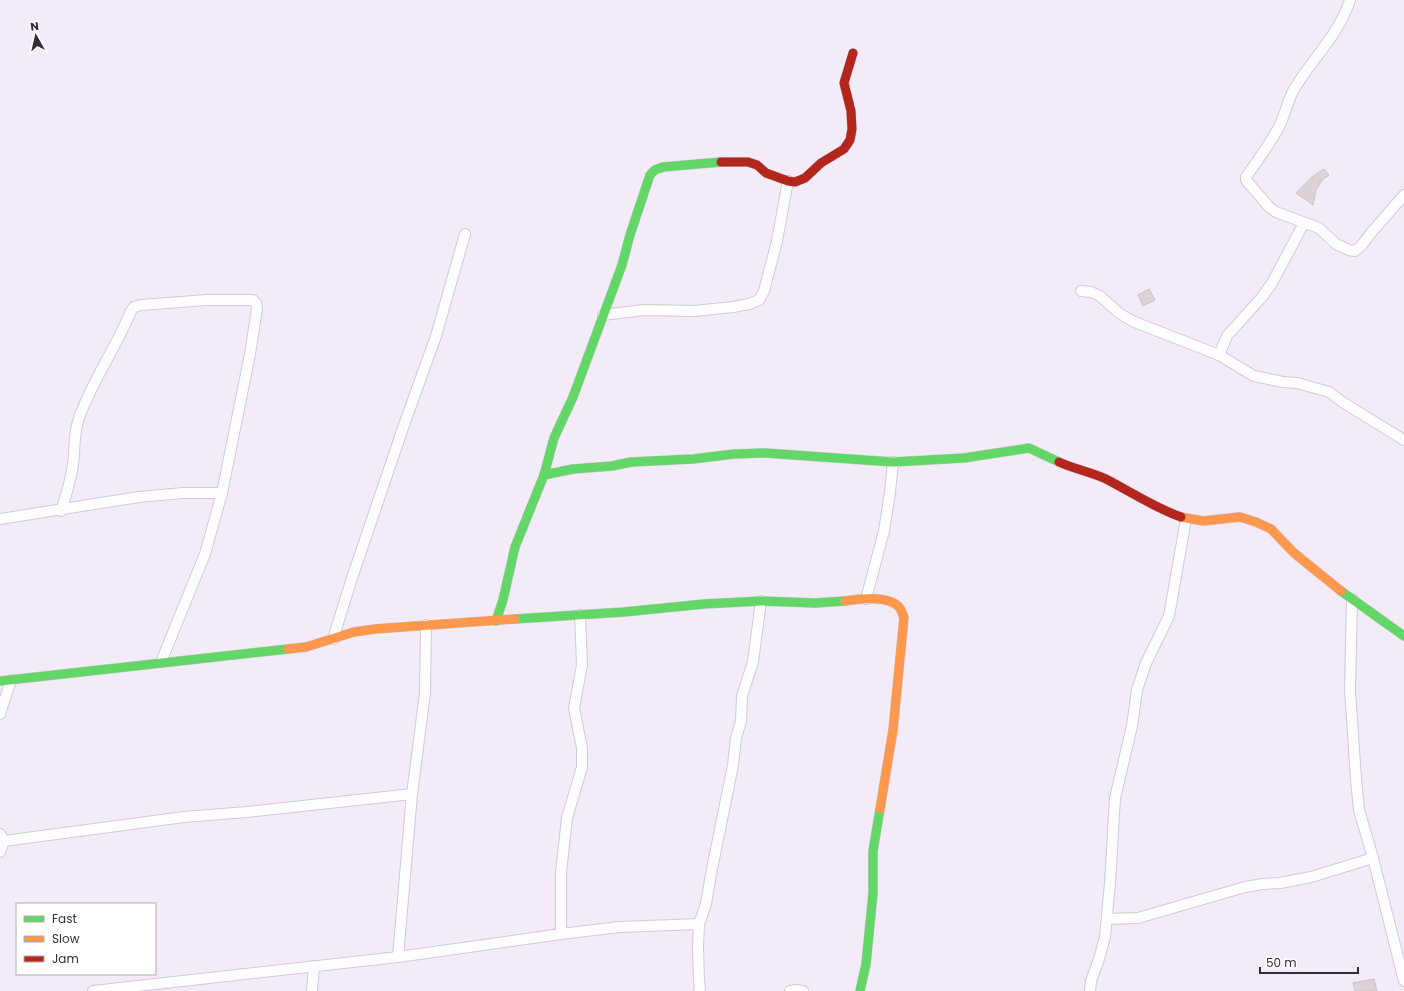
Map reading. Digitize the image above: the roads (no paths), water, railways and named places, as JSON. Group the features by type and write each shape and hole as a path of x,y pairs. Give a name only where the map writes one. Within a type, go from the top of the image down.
{"street":[{"path":"1350,0 1330,40 1294,90 1287,104 1284,117 1276,133 1246,177 1248,182 1269,207 1276,212 1319,228 1336,244 1355,251 1361,246 1404,195"},
{"path":"496,621 505,594 515,547 544,475 554,438 572,397 622,265 630,235 650,175 654,170 663,167 722,162 748,162 757,165 766,172 788,181 795,182 805,178 821,164 844,149 850,140 852,129 851,111 844,82 853,53"},
{"path":"603,315 644,310 694,312 749,304 759,300 764,291 777,241 788,181"},
{"path":"1218,355 1227,336 1262,297 1272,282 1304,223"},
{"path":"334,639 357,563 436,336 465,234"},
{"path":"1081,291 1091,292 1100,296 1119,313 1132,321 1218,355 1254,376 1283,382 1297,383 1329,392 1404,440"},
{"path":"61,510 68,490 74,455 74,437 78,419 91,388 108,358 130,311 134,307 141,305 207,300 253,300 258,309 222,493 205,554 161,662"},
{"path":"544,475 573,469 612,466 631,462 693,459 734,454 772,454 893,462 964,458 1029,448 1068,466 1087,471 1105,479 1172,514 1186,519 1203,521 1240,517 1256,522 1270,529 1294,553 1332,584 1404,636"},
{"path":"866,599 884,531 893,462"},
{"path":"0,519 139,498 184,494 222,493"},
{"path":"1090,991 1091,981 1100,959 1105,937 1115,798 1132,726 1137,690 1146,663 1169,616 1186,519"},
{"path":"0,681 306,646 354,632 375,629 580,615 704,604 761,601 815,603 866,599 888,600 899,606 904,617 893,730 873,851 873,893 866,964 860,991"},
{"path":"1352,599 1350,690 1359,810 1373,858 1404,981"},
{"path":"702,990 699,980 699,924 706,904 733,765 736,738 741,721 742,696 753,662 761,601"},
{"path":"562,934 561,872 567,818 582,767 582,748 574,708 582,665 580,615"},
{"path":"398,957 412,794 425,693 426,625"},
{"path":"0,714 11,680"},
{"path":"0,852 2,837 412,794"},
{"path":"1107,919 1138,918 1245,887 1280,883 1311,877 1373,858"},
{"path":"93,991 398,957 618,927 699,924"},
{"path":"312,991 314,966"},
{"path":"790,991 803,991"}]}
